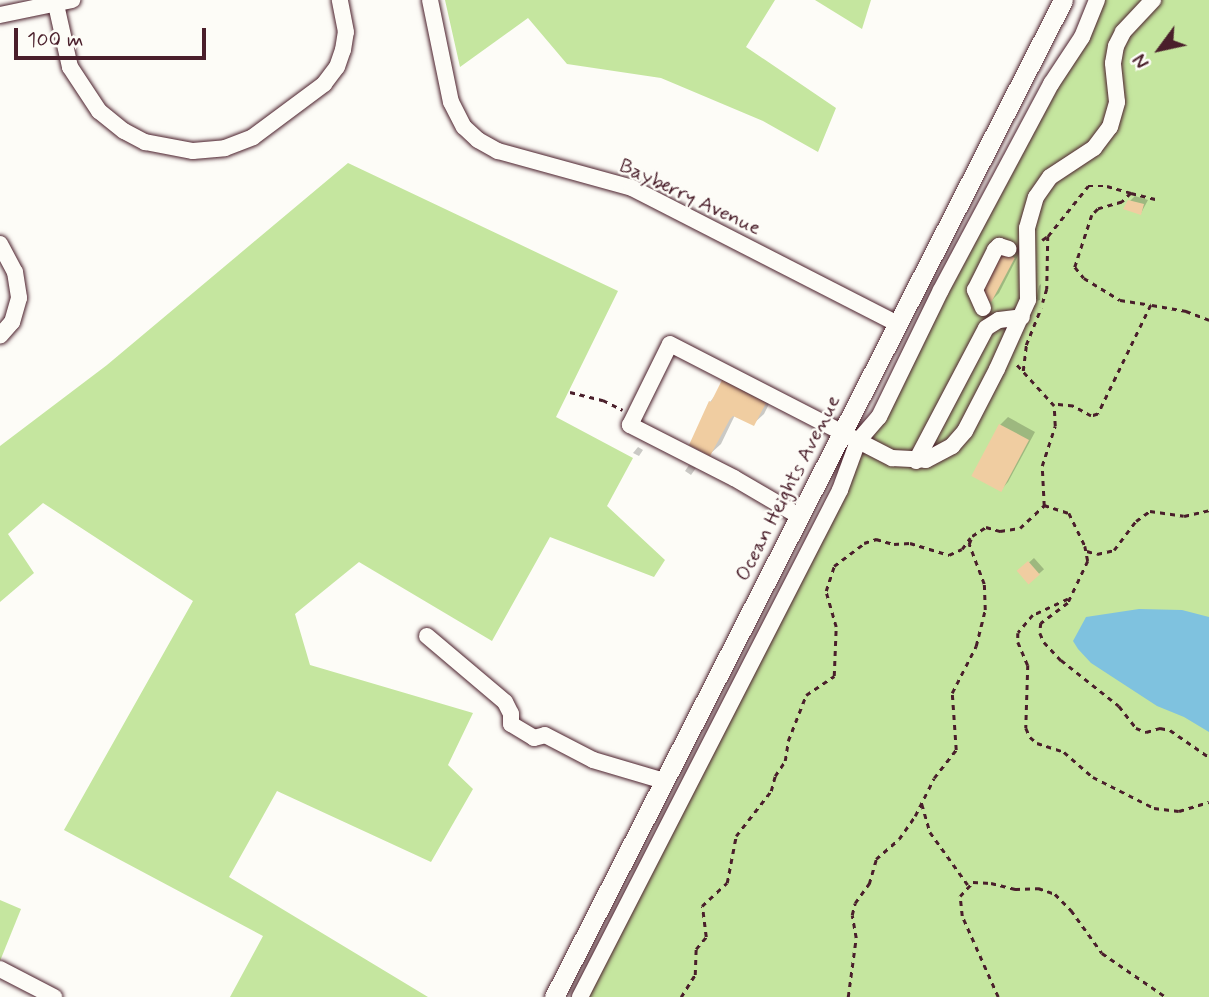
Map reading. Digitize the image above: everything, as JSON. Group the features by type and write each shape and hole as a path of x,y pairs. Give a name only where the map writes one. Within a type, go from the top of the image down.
{"main road":[{"name":"Ocean Heights Avenue","path":"554,997 799,516 850,437 898,324 1063,0"}],"street":[{"path":"0,15 56,1 72,0"},
{"path":"56,1 70,67 99,111 124,131 145,142 193,151 225,148 253,137 324,84 337,67 345,41 340,0"},
{"name":"Bayberry Avenue","path":"430,0 451,102 464,127 478,140 498,150 632,188 898,324"},
{"path":"580,997 840,490 850,437 878,417 941,290 1051,84 1082,37 1097,0"},
{"path":"799,516 734,478 630,425 670,344 892,458 916,461 944,452 958,440 1022,317 1029,288 1028,221 1040,190 1059,169 1094,148 1110,127 1117,102 1113,63 1116,46 1123,32 1153,0"},
{"path":"0,244 15,272 19,298 12,322 0,336"},
{"path":"916,461 980,337 986,309 975,290 995,250 999,246 1008,251 1027,246"},
{"path":"986,309 1022,317"},
{"path":"427,636 505,702 511,714 511,724 522,731 534,738 545,735 593,760 664,781"},
{"path":"0,969 54,997"}],"path":[{"path":"1048,236 1088,186 1107,186 1155,199"},
{"path":"1132,194 1122,202 1098,209 1092,215 1075,267 1084,278 1120,300 1186,311 1209,320"},
{"path":"1052,404 1073,406 1091,416 1098,414 1152,305"},
{"path":"681,997 695,975 696,949 706,937 702,906 727,883 736,836 771,791 775,776 785,761 788,741 806,695 834,676 836,627 826,591 834,566 864,543 876,538 894,544 910,543 949,555 962,549 972,536 986,527 1000,531 1020,528 1034,519 1044,505 1042,474 1055,426 1052,404 1005,352"},
{"path":"570,392 603,400 629,413"},
{"path":"1044,505 1069,513 1087,551 1086,569 1063,607 1041,623 1041,637 1050,649 1119,706 1136,729 1146,732 1160,728 1170,730 1209,757"},
{"path":"1087,551 1097,554 1114,550 1136,521 1150,511 1184,516 1209,510"},
{"path":"848,997 856,938 852,915 855,903 869,884 876,859 900,839 934,778 956,750 952,693 983,625 984,584 971,552 972,536"},
{"path":"1074,591 1060,605 1028,618 1018,633 1018,642 1028,665 1026,728 1030,737 1037,743 1069,755 1093,777 1154,808 1179,811 1209,802"},
{"path":"922,803 930,832 968,885"},
{"path":"998,997 964,927 960,900 968,885 984,881 1015,889 1038,888 1055,894 1071,910 1102,953 1166,997"}],"green space":[{"path":"445,0 775,0 746,47 836,108 818,152 763,121 661,78 567,64 528,18 460,67"},
{"path":"815,0 871,0 862,29"},
{"path":"1098,0 1209,0 1209,997 578,997"},
{"path":"348,163 618,291 556,417 633,458 607,506 665,560 654,577 550,537 492,641 359,562 295,614 310,665 473,713 448,765 473,789 431,862 277,791 229,877 428,997 230,997 263,936 64,830 193,601 43,503 8,534 34,573 0,602 0,446 107,365"},
{"path":"0,900 21,909 0,961"}],"water":[{"path":"1139,609 1182,610 1209,617 1209,732 1184,717 1157,706 1091,663 1073,641 1086,617"}],"building":[{"path":"1128,200 1144,204 1141,215 1123,209"},
{"path":"998,249 1015,258 991,302 975,293"},
{"path":"722,380 766,403 754,426 733,416 710,456 689,445"},
{"path":"999,424 1029,440 1001,492 971,476"},
{"path":"1028,561 1040,575 1028,584 1017,571"}]}
